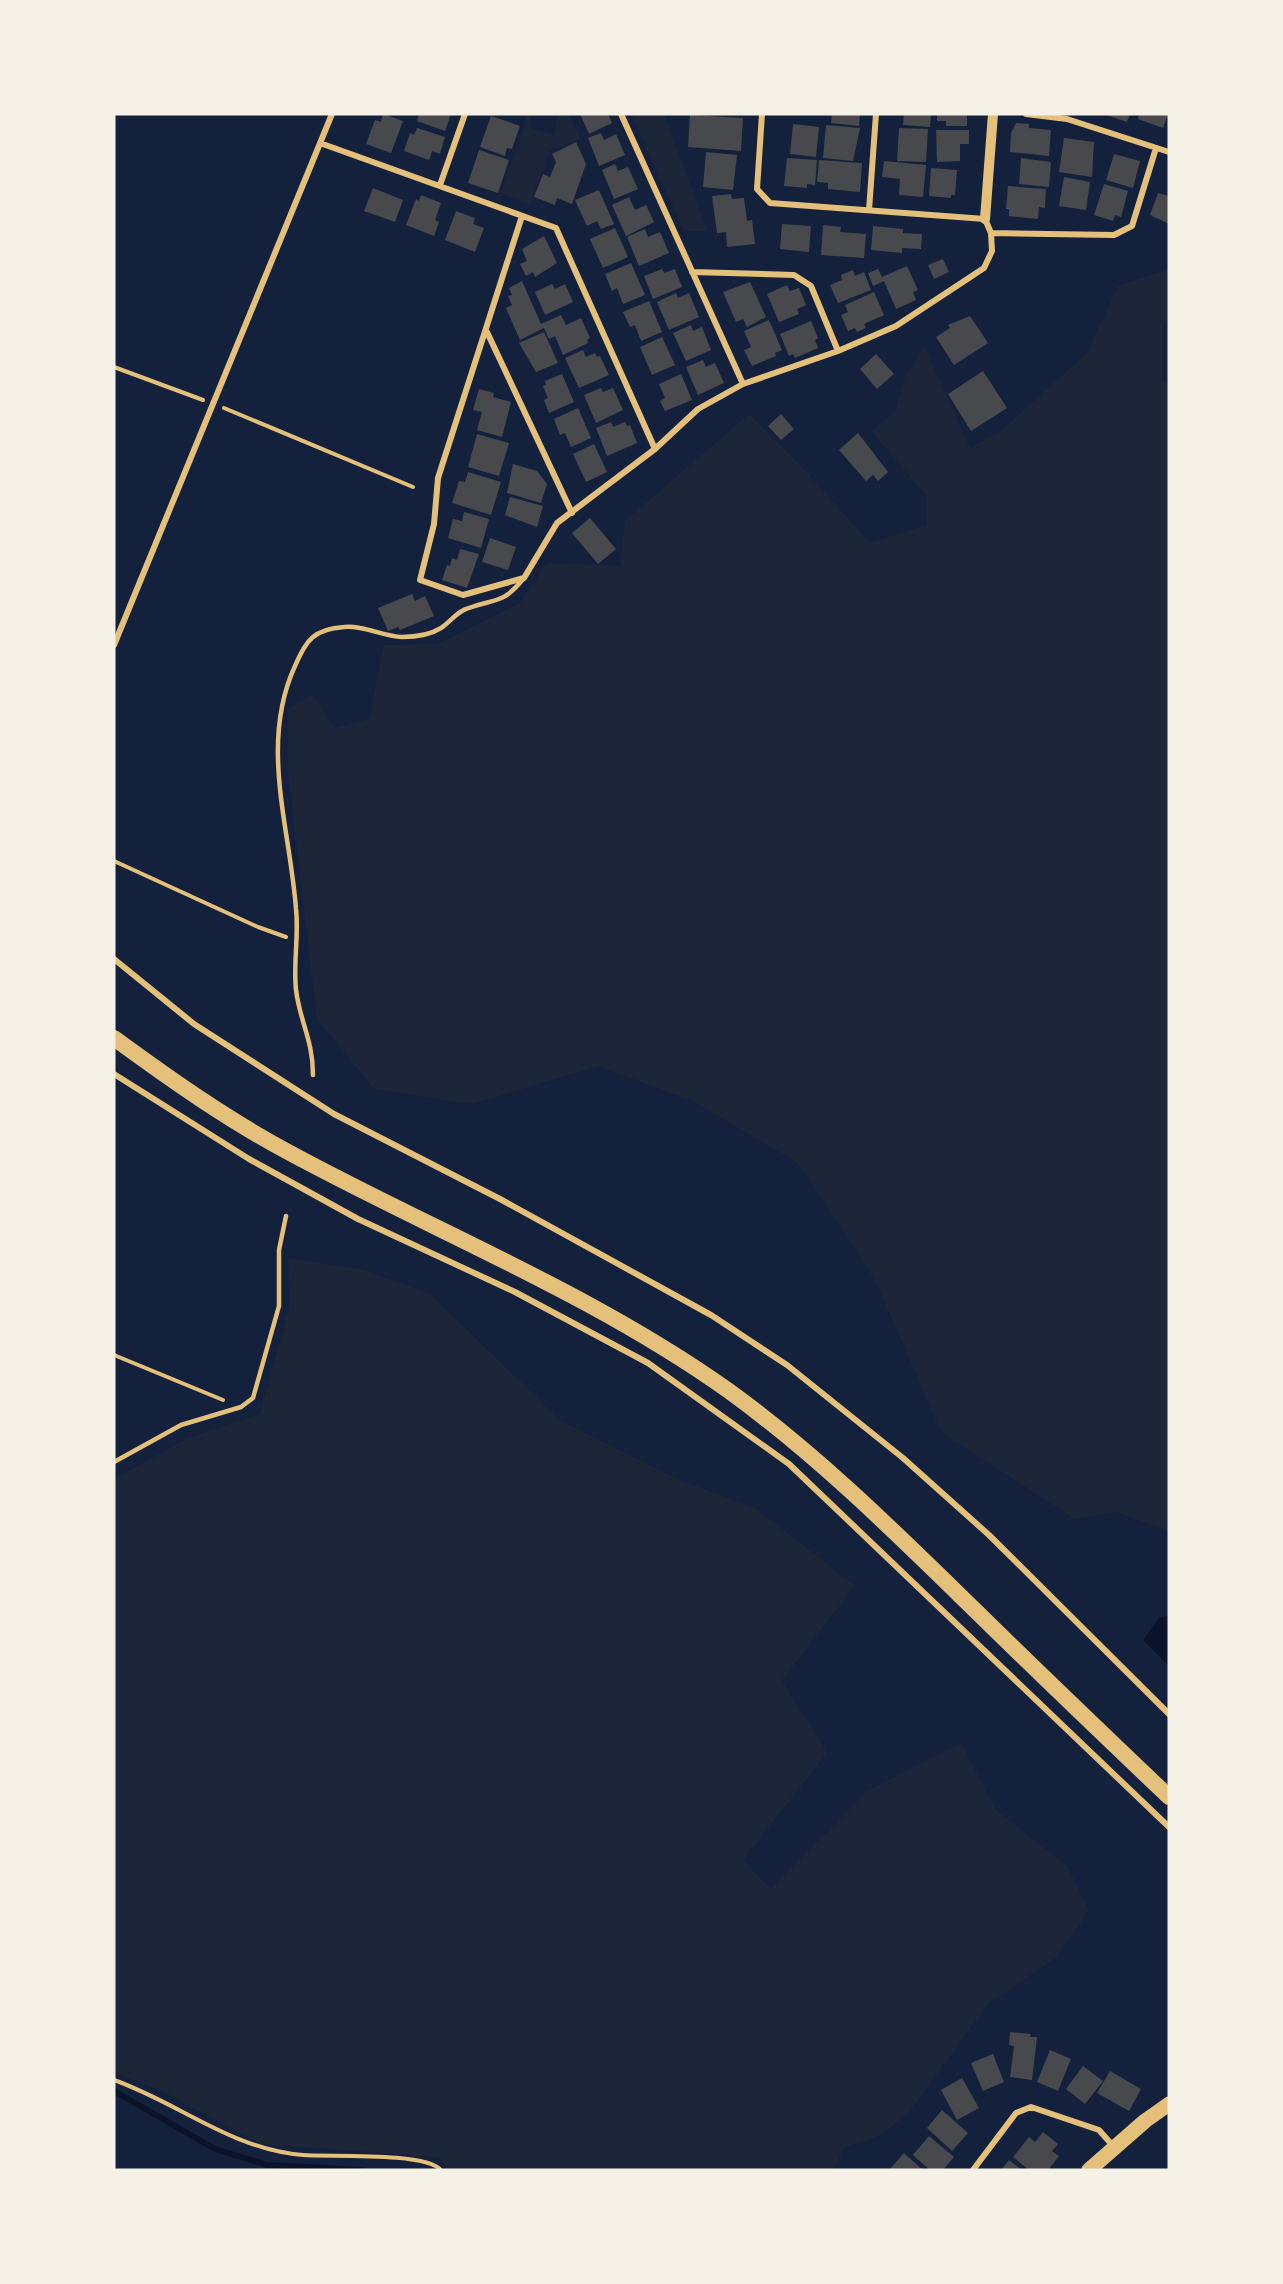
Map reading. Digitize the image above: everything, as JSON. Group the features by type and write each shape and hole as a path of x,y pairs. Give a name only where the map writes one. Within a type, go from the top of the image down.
{"highway":[{"path":"114,1038 165,1075 289,1153 518,1267 641,1335 728,1391 816,1459 875,1513 1169,1797"}],"main road":[{"path":"1089,2170 1114,2147 1169,2104"}],"street":[{"path":"114,645 332,114"},
{"path":"440,185 465,114"},
{"path":"621,114 743,384"},
{"path":"762,114 757,189 770,203 984,219"},
{"path":"869,210 876,114"},
{"path":"522,216 487,332 438,478 434,524 420,579 463,595 524,578 557,523 655,449 698,409 743,384 838,351 896,326 984,268 992,251 991,233 984,219 993,114"},
{"path":"1026,114 1067,119 1169,152"},
{"path":"320,143 556,228 655,449"},
{"path":"991,233 1114,235 1132,226 1156,147"},
{"path":"692,272 794,275 811,286 838,351"},
{"path":"487,332 572,513"},
{"path":"114,959 194,1024 334,1114 500,1199 711,1316 787,1365 903,1458 989,1535 1169,1714"},
{"path":"114,1074 249,1159 358,1219 515,1292 657,1370 789,1464 1169,1827"},
{"path":"973,2170 1016,2113 1031,2107 1099,2130 1114,2147"}],"lane":[{"path":"313,1075 313,1051 296,993 294,962 297,941 296,909 279,783 277,734 290,676 304,646 325,628 352,626 399,637 417,636 440,629 464,609 508,597 524,578"},
{"path":"114,1462 181,1425 241,1407 252,1398 279,1306 279,1250 286,1216"}],"path":[{"path":"114,367 214,404 413,488"},
{"path":"114,861 258,927 297,941"},
{"path":"114,1355 241,1407"},
{"path":"114,2080 150,2093 231,2138 266,2150 302,2155 418,2159 441,2170"}],"shaded area":[{"path":"527,114 532,114 528,127 554,135 558,114 569,114 580,139 549,151 530,204 501,193 523,129 527,127 523,127"},
{"path":"631,114 664,114 708,231 684,231"},
{"path":"1169,269 1169,321 1163,326 1163,381 1169,382 1169,1531 1116,1512 1075,1519 941,1432 875,1280 798,1163 693,1101 598,1066 472,1104 374,1089 317,1019 288,774 288,709 313,694 335,728 369,719 384,645 438,644 520,603 547,563 620,566 625,521 749,414 801,466 870,543 927,525 926,495 871,431 895,412 904,379 924,346 970,448 1002,430 1087,353 1118,286"},
{"path":"288,1258 360,1269 429,1293 561,1421 677,1479 757,1509 855,1586 782,1680 827,1753 743,1860 771,1889 867,1791 961,1743 996,1810 1067,1866 1089,1911 1057,1957 989,2003 910,2111 882,2135 845,2147 832,2170 447,2170 439,2157 260,2144 160,2090 114,2073 114,1479 186,1439 260,1414 290,1305"},
{"path":"1169,1616 1169,1666 1143,1640 1160,1617"}],"building":[{"path":"383,114 403,121 391,153 366,144 375,120 381,122"},
{"path":"419,114 451,114 445,131 417,121"},
{"path":"580,114 608,114 612,123 589,134"},
{"path":"832,114 860,114 859,126 831,123"},
{"path":"904,114 931,114 930,127 903,125"},
{"path":"937,114 967,114 967,126 946,126 946,121 937,121"},
{"path":"1104,114 1130,114 1127,122"},
{"path":"1139,114 1168,114 1163,128 1138,119"},
{"path":"690,115 743,118 741,151 688,147"},
{"path":"491,116 520,126 512,149 507,148 505,156 480,147"},
{"path":"1016,123 1029,124 1029,128 1051,130 1049,156 1010,152 1011,133"},
{"path":"793,124 819,127 816,157 790,154"},
{"path":"826,125 860,128 853,161 823,158"},
{"path":"417,128 445,137 440,154 432,151 429,160 404,151 410,133 414,135"},
{"path":"899,128 928,129 926,162 897,161"},
{"path":"936,130 969,130 969,144 960,144 960,161 937,162"},
{"path":"601,133 604,140 616,134 625,155 599,166 588,138"},
{"path":"1064,138 1094,142 1092,177 1059,172"},
{"path":"576,142 586,164 572,204 557,198 555,205 534,197 543,174 550,177 556,162 552,154"},
{"path":"479,150 509,160 498,193 468,183"},
{"path":"706,152 737,155 733,190 703,187"},
{"path":"1114,154 1140,161 1133,188 1106,180"},
{"path":"787,158 817,160 815,185 807,184 807,188 784,186"},
{"path":"1021,158 1051,162 1049,187 1019,184"},
{"path":"819,160 862,163 860,192 828,189 828,183 817,182"},
{"path":"884,161 926,165 923,197 899,195 900,179 882,177"},
{"path":"615,164 618,171 628,167 638,189 614,199 602,170"},
{"path":"931,168 957,170 955,195 951,195 951,198 929,196"},
{"path":"1064,177 1090,182 1086,210 1059,206"},
{"path":"1104,184 1128,191 1121,217 1115,215 1113,221 1094,215"},
{"path":"1008,186 1046,189 1045,208 1039,207 1038,219 1009,216 1009,209 1006,209"},
{"path":"373,188 403,200 395,222 364,211"},
{"path":"599,190 614,224 601,229 597,221 587,226 575,200"},
{"path":"1158,193 1169,196 1169,224 1150,215"},
{"path":"731,194 732,199 744,198 747,221 752,220 755,244 727,247 726,232 717,233 712,196"},
{"path":"421,195 441,203 435,220 439,222 434,236 406,225 416,199 419,201"},
{"path":"629,197 635,210 646,205 654,222 626,236 612,205"},
{"path":"456,211 475,218 473,224 484,228 475,252 445,240"},
{"path":"782,224 811,226 809,252 780,249"},
{"path":"823,225 841,227 840,232 866,234 864,258 821,255"},
{"path":"873,226 903,229 903,233 922,234 921,249 902,248 902,253 871,250"},
{"path":"615,228 628,257 603,268 590,239"},
{"path":"645,229 648,237 660,232 669,253 639,266 627,237"},
{"path":"544,236 557,263 535,277 533,272 526,276 520,264 527,261 522,249"},
{"path":"943,259 949,272 934,279 928,265"},
{"path":"631,263 645,295 623,304 617,288 612,291 605,274"},
{"path":"907,266 918,290 913,292 916,300 896,309 884,281 873,286 868,273 878,269 882,277"},
{"path":"662,269 664,273 675,269 682,287 653,299 644,276"},
{"path":"853,270 855,276 864,272 871,290 838,303 830,285 842,280 841,275"},
{"path":"522,281 541,324 561,315 566,325 581,318 590,338 587,340 588,343 563,355 555,336 549,339 544,328 520,340 506,308 512,305 508,296 512,295 509,288"},
{"path":"750,282 766,317 747,327 743,319 736,322 723,292"},
{"path":"552,284 555,289 565,284 573,302 545,315 535,292"},
{"path":"787,285 790,291 799,288 806,305 797,309 799,314 779,322 767,294"},
{"path":"874,292 884,315 864,324 866,328 857,332 855,328 848,331 841,315 848,312 845,305"},
{"path":"676,293 678,298 689,293 699,317 669,330 657,302"},
{"path":"649,301 662,332 641,341 635,325 630,327 623,312"},
{"path":"970,316 988,343 954,365 936,337 950,328 948,325"},
{"path":"769,320 782,350 775,353 776,356 752,366 744,350 751,347 744,331"},
{"path":"811,321 818,338 815,340 818,348 795,358 793,354 789,356 780,334"},
{"path":"691,325 693,331 702,327 711,350 686,361 673,333"},
{"path":"544,332 558,363 536,372 519,343"},
{"path":"662,337 675,365 652,375 640,347"},
{"path":"583,350 586,357 595,353 597,357 600,356 609,375 579,388 565,358"},
{"path":"876,354 894,374 877,389 860,369"},
{"path":"703,360 706,367 715,363 724,383 698,395 686,367"},
{"path":"983,371 1007,408 971,431 948,394"},
{"path":"562,374 574,402 549,413 544,400 548,398 543,386 546,385 545,381"},
{"path":"681,374 692,400 665,411 660,401 665,398 659,384"},
{"path":"601,388 603,392 613,388 623,410 596,423 584,395"},
{"path":"479,389 494,393 493,397 511,402 502,437 477,430 482,412 473,410"},
{"path":"578,408 591,438 571,447 565,433 560,435 554,419"},
{"path":"781,414 794,429 781,440 768,426"},
{"path":"611,422 613,427 625,422 627,426 630,425 637,443 607,456 596,428"},
{"path":"858,433 888,472 878,481 873,475 866,481 839,450"},
{"path":"477,434 509,443 499,476 468,467"},
{"path":"594,444 607,472 586,482 573,454"},
{"path":"513,464 537,471 547,484 541,503 507,493"},
{"path":"468,472 501,482 491,515 452,503 459,481 465,482"},
{"path":"510,497 543,506 537,527 505,515"},
{"path":"464,512 489,519 481,548 448,538 453,519 462,521"},
{"path":"590,518 616,549 598,564 572,533"},
{"path":"490,538 516,547 508,570 482,562"},
{"path":"460,549 479,554 467,588 442,580 447,565 450,566 452,558 457,560"},
{"path":"412,594 415,601 425,596 434,616 400,630 398,627 388,631 378,608"},
{"path":"1010,2032 1031,2034 1030,2037 1037,2037 1032,2080 1010,2077 1014,2046 1009,2045"},
{"path":"1050,2050 1071,2059 1058,2091 1037,2082"},
{"path":"993,2054 1004,2082 983,2091 971,2063"},
{"path":"1083,2066 1103,2081 1085,2104 1066,2089"},
{"path":"1110,2071 1141,2089 1129,2111 1097,2093"},
{"path":"962,2078 979,2108 957,2120 941,2090"},
{"path":"942,2110 968,2133 952,2151 927,2128"},
{"path":"1043,2132 1058,2144 1052,2151 1059,2156 1048,2170 1029,2170 1013,2157 1029,2137 1035,2142"},
{"path":"929,2136 954,2157 943,2170 930,2170 913,2155"},
{"path":"904,2153 923,2170 889,2170"},
{"path":"1009,2160 1022,2170 1001,2170"}],"waterway":[{"path":"114,2091 215,2149 267,2165 363,2170"}]}
